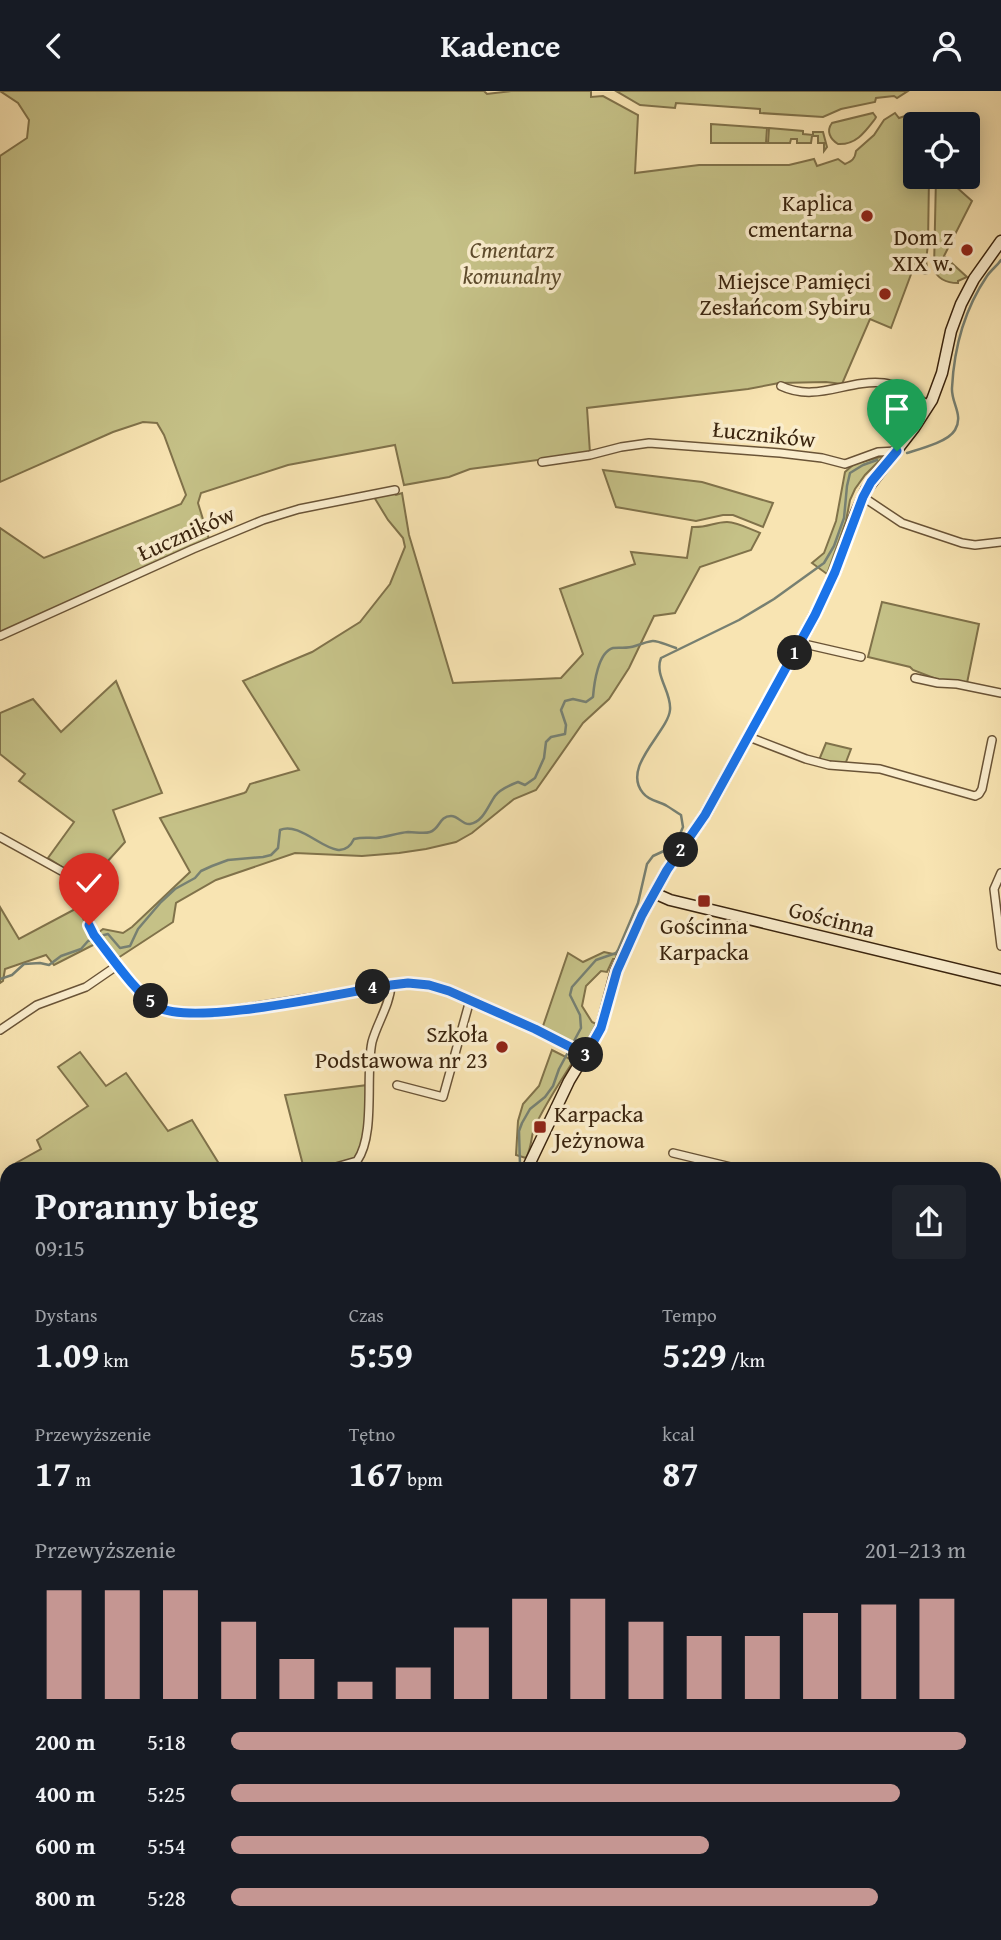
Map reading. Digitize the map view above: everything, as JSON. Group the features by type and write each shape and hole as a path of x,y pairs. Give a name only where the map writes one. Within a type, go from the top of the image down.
{"street":[{"path":"530,1162 569,1081 601,1028 620,964 654,893 674,859 698,828 800,643 835,572 871,482 897,451 929,405 938,386 951,331 961,304 974,279 1001,241"},
{"path":"781,386 810,393 861,384 888,383 929,405"},
{"name":"Łuczników","path":"542,461 649,443 780,453 822,458 838,464 878,452 897,451"},
{"name":"Łuczników","path":"0,636 263,520 299,509 395,490"},
{"path":"863,497 902,523 962,543 975,545 1001,542"},
{"path":"800,643 861,657"},
{"path":"915,678 1001,693"},
{"path":"749,737 806,759 830,765 880,769 975,796 979,795 982,789 992,740"},
{"path":"0,837 65,873 78,895 94,935 138,989 158,1007 183,1013 219,1012 408,983 436,987 470,1000 586,1055"},
{"path":"1001,873 994,889 1001,946"},
{"name":"Gościnna","path":"654,893 670,900 1001,980"},
{"path":"0,1030 37,1005 86,988 118,965"},
{"path":"354,1162 357,1161 366,1144 371,1049 391,985"},
{"path":"397,1086 443,1097 470,1000"},
{"path":"673,1153 710,1162"}],"green space":[{"name":"Cmentarz komunalny","path":"0,91 484,91 487,94 511,91 591,91 591,97 603,96 638,115 635,173 699,165 789,165 814,159 817,166 838,159 845,164 853,159 856,151 874,135 884,120 895,113 899,118 903,117 903,189 929,189 926,261 928,273 913,269 891,328 870,319 842,384 779,383 587,408 590,453 470,469 449,477 404,485 395,445 288,465 201,493 198,503 209,539 0,633 0,528 44,558 181,504 186,495 157,423 143,422 113,432 0,482 0,156 27,138 29,120 18,103"},
{"path":"616,91 908,91 897,98 876,98 875,102 841,109 823,117 676,103 675,108 640,105"},
{"path":"873,113 875,119 855,140 838,144 831,137 829,129 832,123"},
{"path":"711,124 767,128 766,143 711,143"},
{"path":"769,128 803,131 803,134 813,135 813,132 823,132 827,147 824,151 824,143 818,143 818,136 812,136 811,143 797,143 797,139 791,139 790,143 768,143"},
{"path":"936,189 958,189 972,201 944,256 967,277 958,283 950,282 938,276 934,269"},
{"path":"884,456 855,489 827,574 812,563 824,553 836,521 845,472 854,464"},
{"path":"603,470 702,482 773,503 763,527 733,515 696,521 616,507"},
{"path":"402,493 409,535 453,683 561,678 583,654 560,589 635,564 631,552 687,558 692,527 731,522 760,533 751,550 700,567 675,613 654,616 629,668 609,699 583,723 536,790 514,799 472,833 456,842 399,853 362,856 295,853 216,880 176,903 173,922 118,958 98,933 103,929 123,933 190,872 160,818 244,793 250,784 299,770 243,681 312,652 360,622 390,584 405,547 403,538 374,497"},
{"path":"882,602 979,624 967,683 939,680 910,667 868,657"},
{"path":"116,681 162,793 113,810 125,842 81,891 70,872 48,858 74,822 19,781 25,774 0,754 0,713 33,699 61,732"},
{"path":"826,743 851,749 846,762 842,764 819,760"},
{"path":"0,907 19,939 79,907 86,926 97,943 54,965 46,955 5,969 3,981 0,983"},
{"path":"604,952 618,955 607,972 601,971 586,986 582,1006 596,1024 587,1042 576,1046 542,1029 568,953 583,962"},
{"path":"552,1050 572,1060 572,1063 540,1116 526,1158 516,1155 518,1121 523,1104 539,1086"},
{"path":"80,1052 106,1086 126,1073 168,1131 192,1120 218,1162 18,1162 41,1149 37,1140 88,1106 58,1067"},
{"path":"368,1085 364,1143 357,1157 348,1162 302,1162 285,1095"}],"waterway":[{"path":"907,453 940,441 955,430 958,414 952,388 955,358 962,330 979,289 1001,260"},
{"path":"520,1162 519,1131 522,1123 530,1109 545,1097 553,1086 581,1028 580,1015 570,995 572,987 596,960 616,953 638,903 647,864 653,856 677,841 683,827 681,815 648,798 638,783 641,761 662,729 670,710 661,678 661,658 739,620 824,563 834,546 844,518 850,473 877,460"},
{"path":"100,936 108,934 120,948 130,946 138,929 175,889 195,878 201,871 228,860 271,855 278,848 280,830 300,831 330,848 339,850 347,848 357,838 430,832 447,817 454,816 467,824 475,823 500,791 518,782 525,785 535,778 544,758 546,742 551,737 565,734 566,725 561,710 565,701 573,699 586,702 593,697 600,662 608,651 652,641 676,648"},
{"path":"0,979 12,975 24,964 49,965 61,956 81,949 94,939"}],"place":[{"name":"Kaplica cmentarna","path":"867,216"},
{"name":"Dom z XIX w.","path":"967,250"},
{"name":"Miejsce Pamięci Zesłańcom Sybiru","path":"885,294"},
{"name":"Gościnna Karpacka","path":"704,901"},
{"name":"Szkoła Podstawowa nr 23","path":"502,1047"},
{"name":"Karpacka Jeżynowa","path":"540,1127"}],"route":[{"path":"89,925 94,935 138,989 158,1007 170,1011 219,1012 391,985 429,985 504,1015 586,1055 601,1028 614,979 642,915 674,859 698,828 775,690 826,594 863,497 871,482 897,451"}]}
